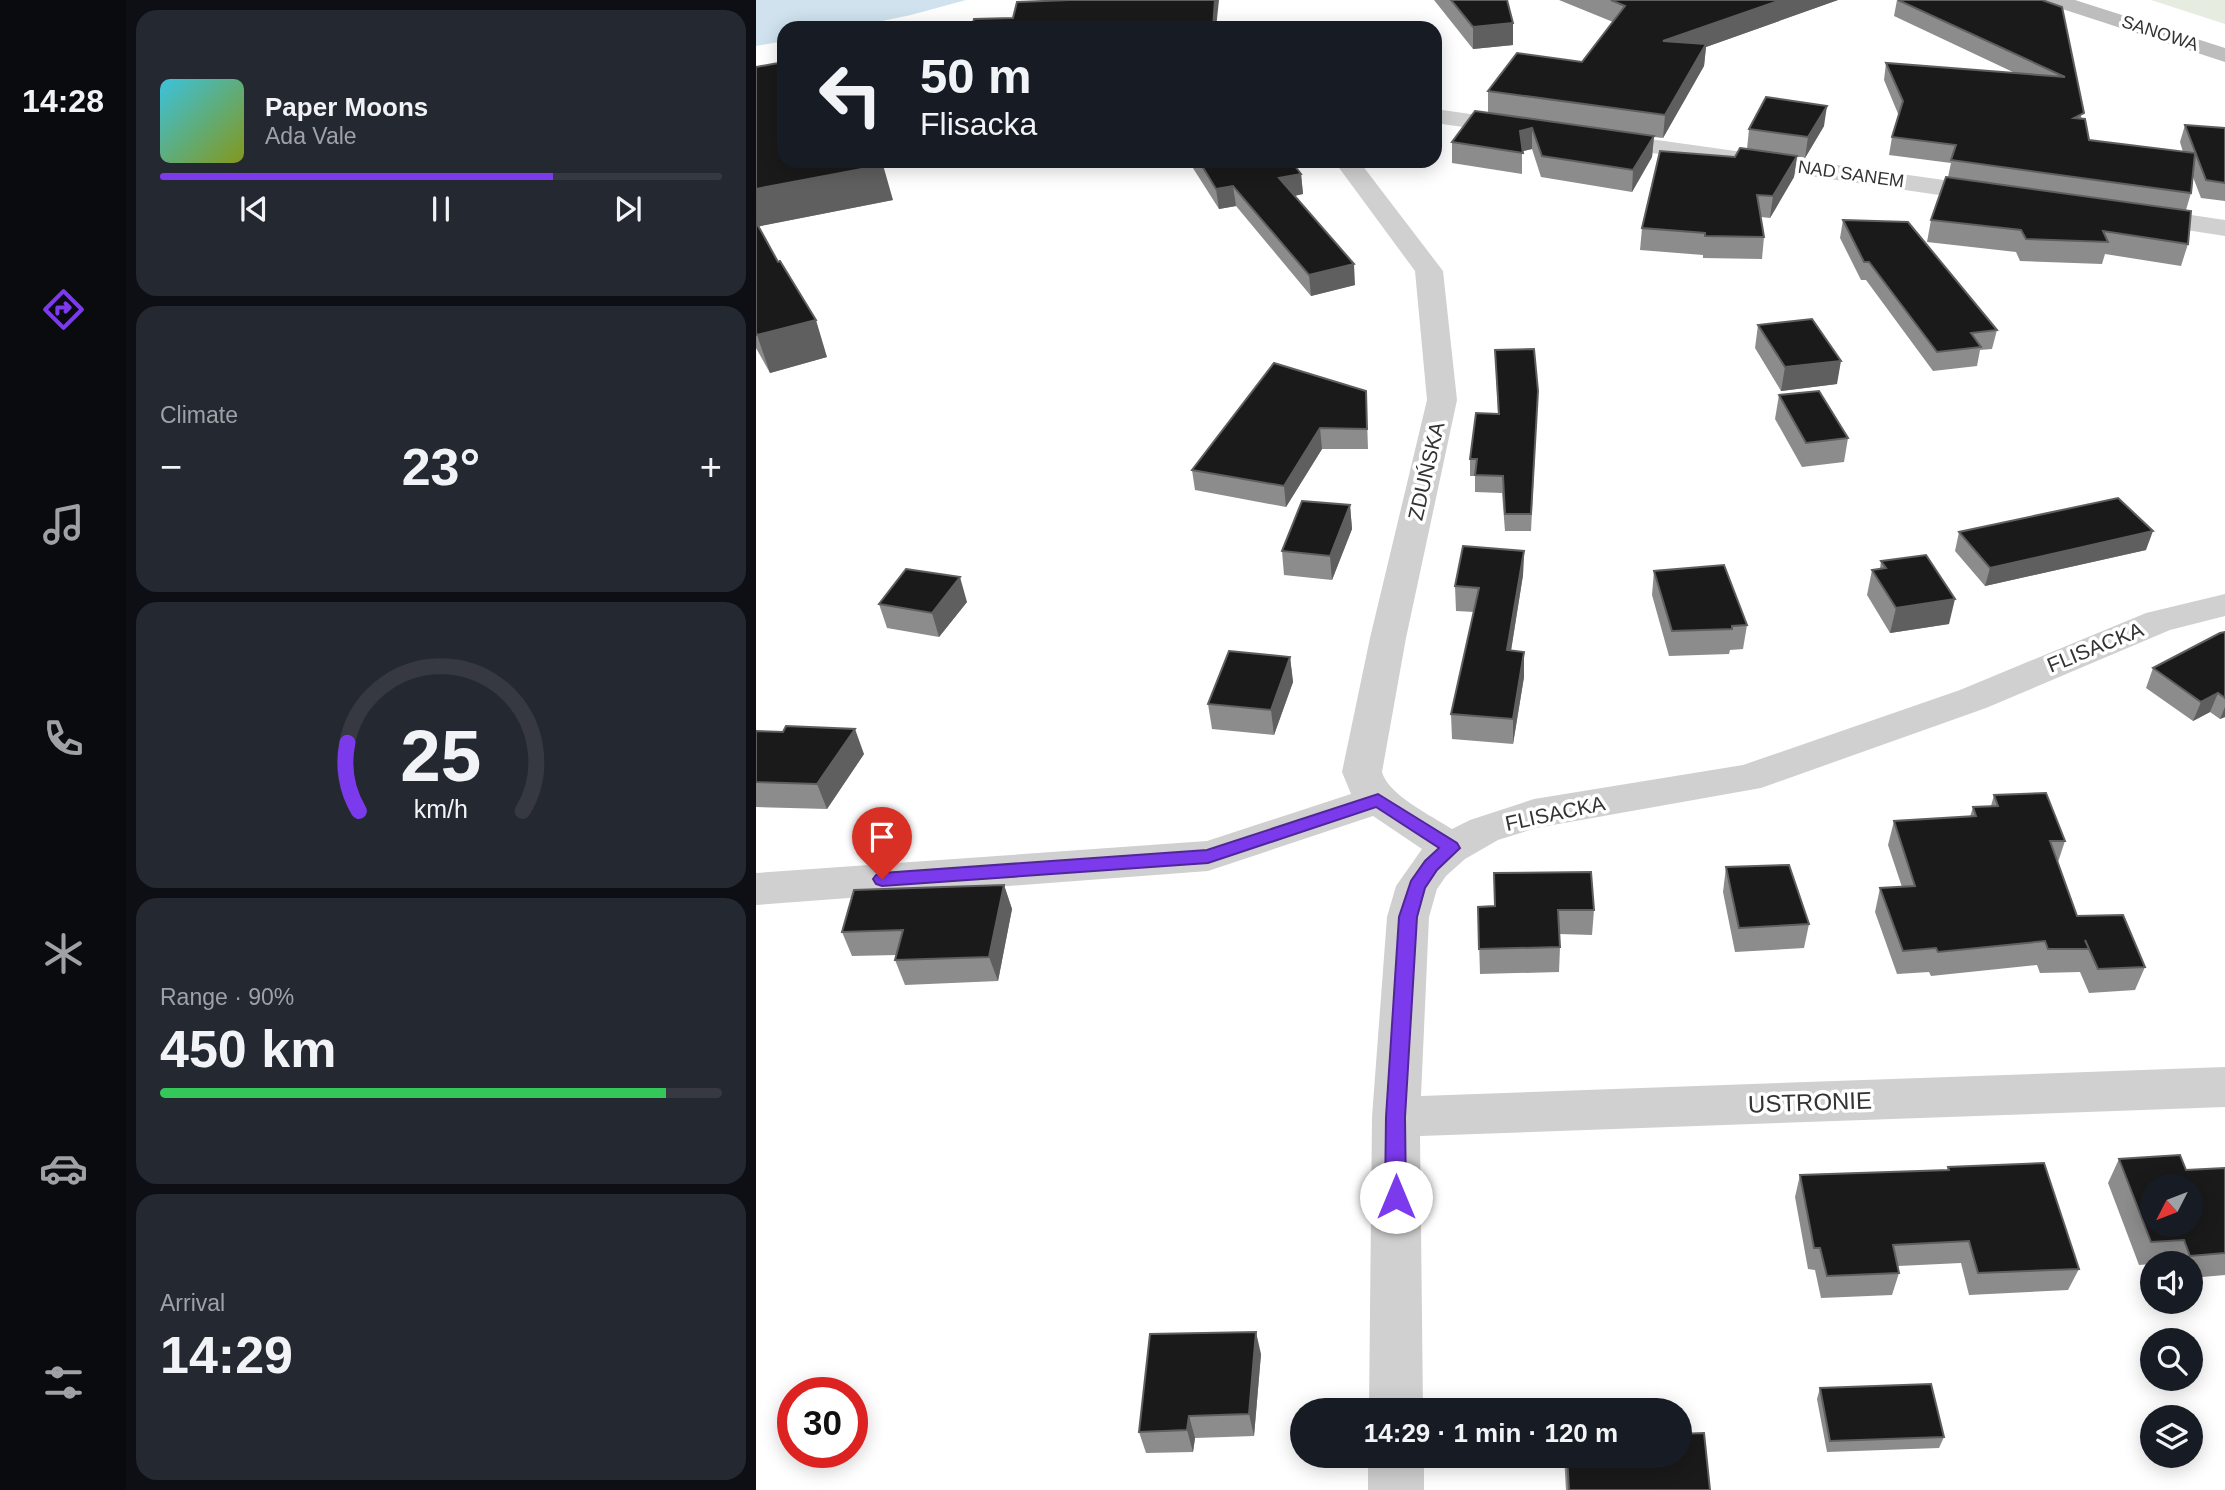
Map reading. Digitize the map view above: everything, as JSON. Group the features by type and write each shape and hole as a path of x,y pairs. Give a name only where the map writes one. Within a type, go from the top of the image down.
{"main road":[{"name":"SANOWA","path":"2054,0 2225,55"}],"street":[{"path":"1442,117 1543,131"},
{"name":"NAD SANEM","path":"1570,135 2019,198"},
{"name":"ZDUŃSKA","path":"1351,168 1429,271 1442,400 1388,638 1362,772 1365,784 1378,800"},
{"path":"2115,212 2225,228"},
{"name":"FLISACKA","path":"1396,1398 1396,1117 1408,917 1417,886 1431,865 1451,848 1484,830 1534,814 1747,778 1973,699 2159,621 2225,605"},
{"path":"756,889 1208,856 1378,800 1451,848"},
{"name":"USTRONIE","path":"1396,1117 2225,1087"},
{"path":"1396,1468 1396,1490"}],"shaded area":[{"path":"2151,0 2225,0 2225,24"}],"water":[{"path":"756,0 966,0 882,21 777,21 777,42 756,46"}],"building":[{"path":"1215,0 1214,21 974,21 1013,18 1017,2"},
{"path":"1451,0 1507,0 1513,23 1473,27"},
{"path":"1611,0 1781,0 1663,41 1706,44 1665,115 1488,91 1517,53 1582,62 1625,6"},
{"path":"1898,0 2042,0 2062,7 2084,113 2074,118 2085,119 2089,140 2195,153 2191,193 1951,160 1956,145 1892,137 1903,101 1886,63 2065,77"},
{"path":"777,63 777,168 867,168 756,189 756,67"},
{"path":"1766,97 1827,106 1808,137 1749,129"},
{"path":"1475,111 1654,136 1633,170 1542,156 1532,128 1520,131 1523,153 1452,142"},
{"path":"2185,125 2225,128 2225,183 2206,180"},
{"path":"1740,148 1797,156 1773,196 1757,195 1764,237 1705,236 1705,233 1642,228 1660,151 1735,157"},
{"path":"1203,168 1296,168 1301,174 1279,178 1354,264 1309,275 1233,186 1216,189"},
{"path":"1946,177 2191,211 2188,244 2103,231 2108,242 2026,239 2021,230 1931,220"},
{"path":"1843,220 1908,222 1997,330 1971,333 1981,347 1937,352 1869,262 1864,262"},
{"path":"756,222 778,262 780,261 816,320 757,335"},
{"path":"1812,319 1841,361 1785,367 1758,325"},
{"path":"1534,349 1538,391 1531,514 1505,514 1503,476 1475,475 1477,459 1470,459 1476,413 1499,414 1495,350"},
{"path":"1274,363 1366,391 1367,429 1320,428 1284,486 1192,470"},
{"path":"1819,391 1848,438 1806,443 1779,395"},
{"path":"2118,498 2153,531 1990,568 1959,532"},
{"path":"1302,501 1350,505 1330,556 1282,551"},
{"path":"1463,546 1524,551 1507,650 1524,652 1513,719 1451,714 1479,588 1455,586"},
{"path":"1926,555 1955,599 1896,608 1872,570 1886,568 1881,561"},
{"path":"1724,565 1747,625 1732,626 1732,629 1672,631 1654,571"},
{"path":"906,569 960,577 932,613 879,604"},
{"path":"2225,632 2225,698 2218,693 2201,702 2153,668 2220,633"},
{"path":"1229,651 1290,657 1271,710 1208,704"},
{"path":"786,726 855,729 817,784 756,782 756,731 783,732"},
{"path":"2046,793 2065,841 2050,841 2077,916 2123,915 2145,967 2098,969 2085,940 2089,949 2048,949 2045,941 1938,952 1936,948 1903,951 1880,888 1915,886 1894,821 1976,816 1973,807 1998,806 1994,795"},
{"path":"1789,865 1809,924 1739,928 1726,867"},
{"path":"1591,872 1594,910 1558,910 1560,947 1479,949 1478,907 1495,906 1494,873"},
{"path":"1004,885 989,957 895,960 903,930 842,932 854,890"},
{"path":"2180,1155 2186,1170 2225,1168 2225,1253 2203,1255 2203,1251 2188,1251 2184,1240 2151,1242 2149,1237 2203,1237 2203,1174 2140,1174 2140,1213 2119,1159"},
{"path":"2044,1163 2079,1269 1978,1273 1969,1241 1893,1245 1899,1273 1827,1276 1820,1248 1814,1248 1800,1175 1949,1170 1948,1167"},
{"path":"1256,1332 1249,1414 1189,1416 1187,1430 1139,1432 1150,1334"},
{"path":"1931,1384 1944,1437 1830,1441 1820,1388"},
{"path":"1704,1433 1710,1490 1569,1490 1568,1468 1692,1468 1692,1434"}],"route":[{"path":"882,879 1208,856 1378,800 1451,848 1431,865 1417,886 1408,917 1396,1117 1396,1197"}]}
